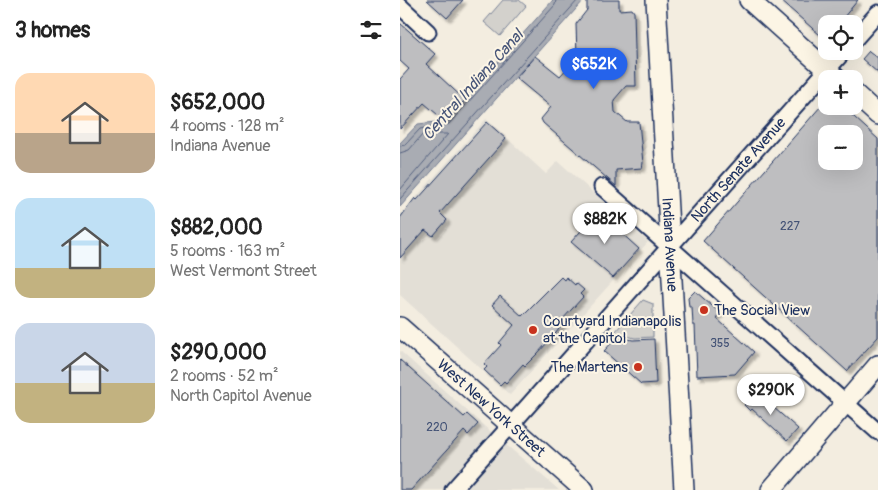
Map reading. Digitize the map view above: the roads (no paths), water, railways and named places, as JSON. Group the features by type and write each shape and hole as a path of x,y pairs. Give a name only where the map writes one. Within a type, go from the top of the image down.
{"main road":[{"name":"Indiana Avenue","path":"656,0 684,490"},
{"path":"749,0 828,70"},
{"path":"863,102 878,115"},
{"name":"West New York Street","path":"400,326 584,490"},
{"path":"771,490 878,365"}],"street":[{"path":"400,6 428,32"},
{"path":"863,30 878,13"},
{"name":"North Senate Avenue","path":"453,490 670,247 818,89"},
{"path":"602,186 878,432"}],"water":[{"name":"Central Indiana Canal","path":"553,0 584,0 400,207 400,143 418,124 445,121"}],"place":[{"name":"The Social View","path":"704,310"},
{"name":"Courtyard Indianapolis at the Capitol","path":"533,330"},
{"name":"The Martens","path":"638,367"}]}
